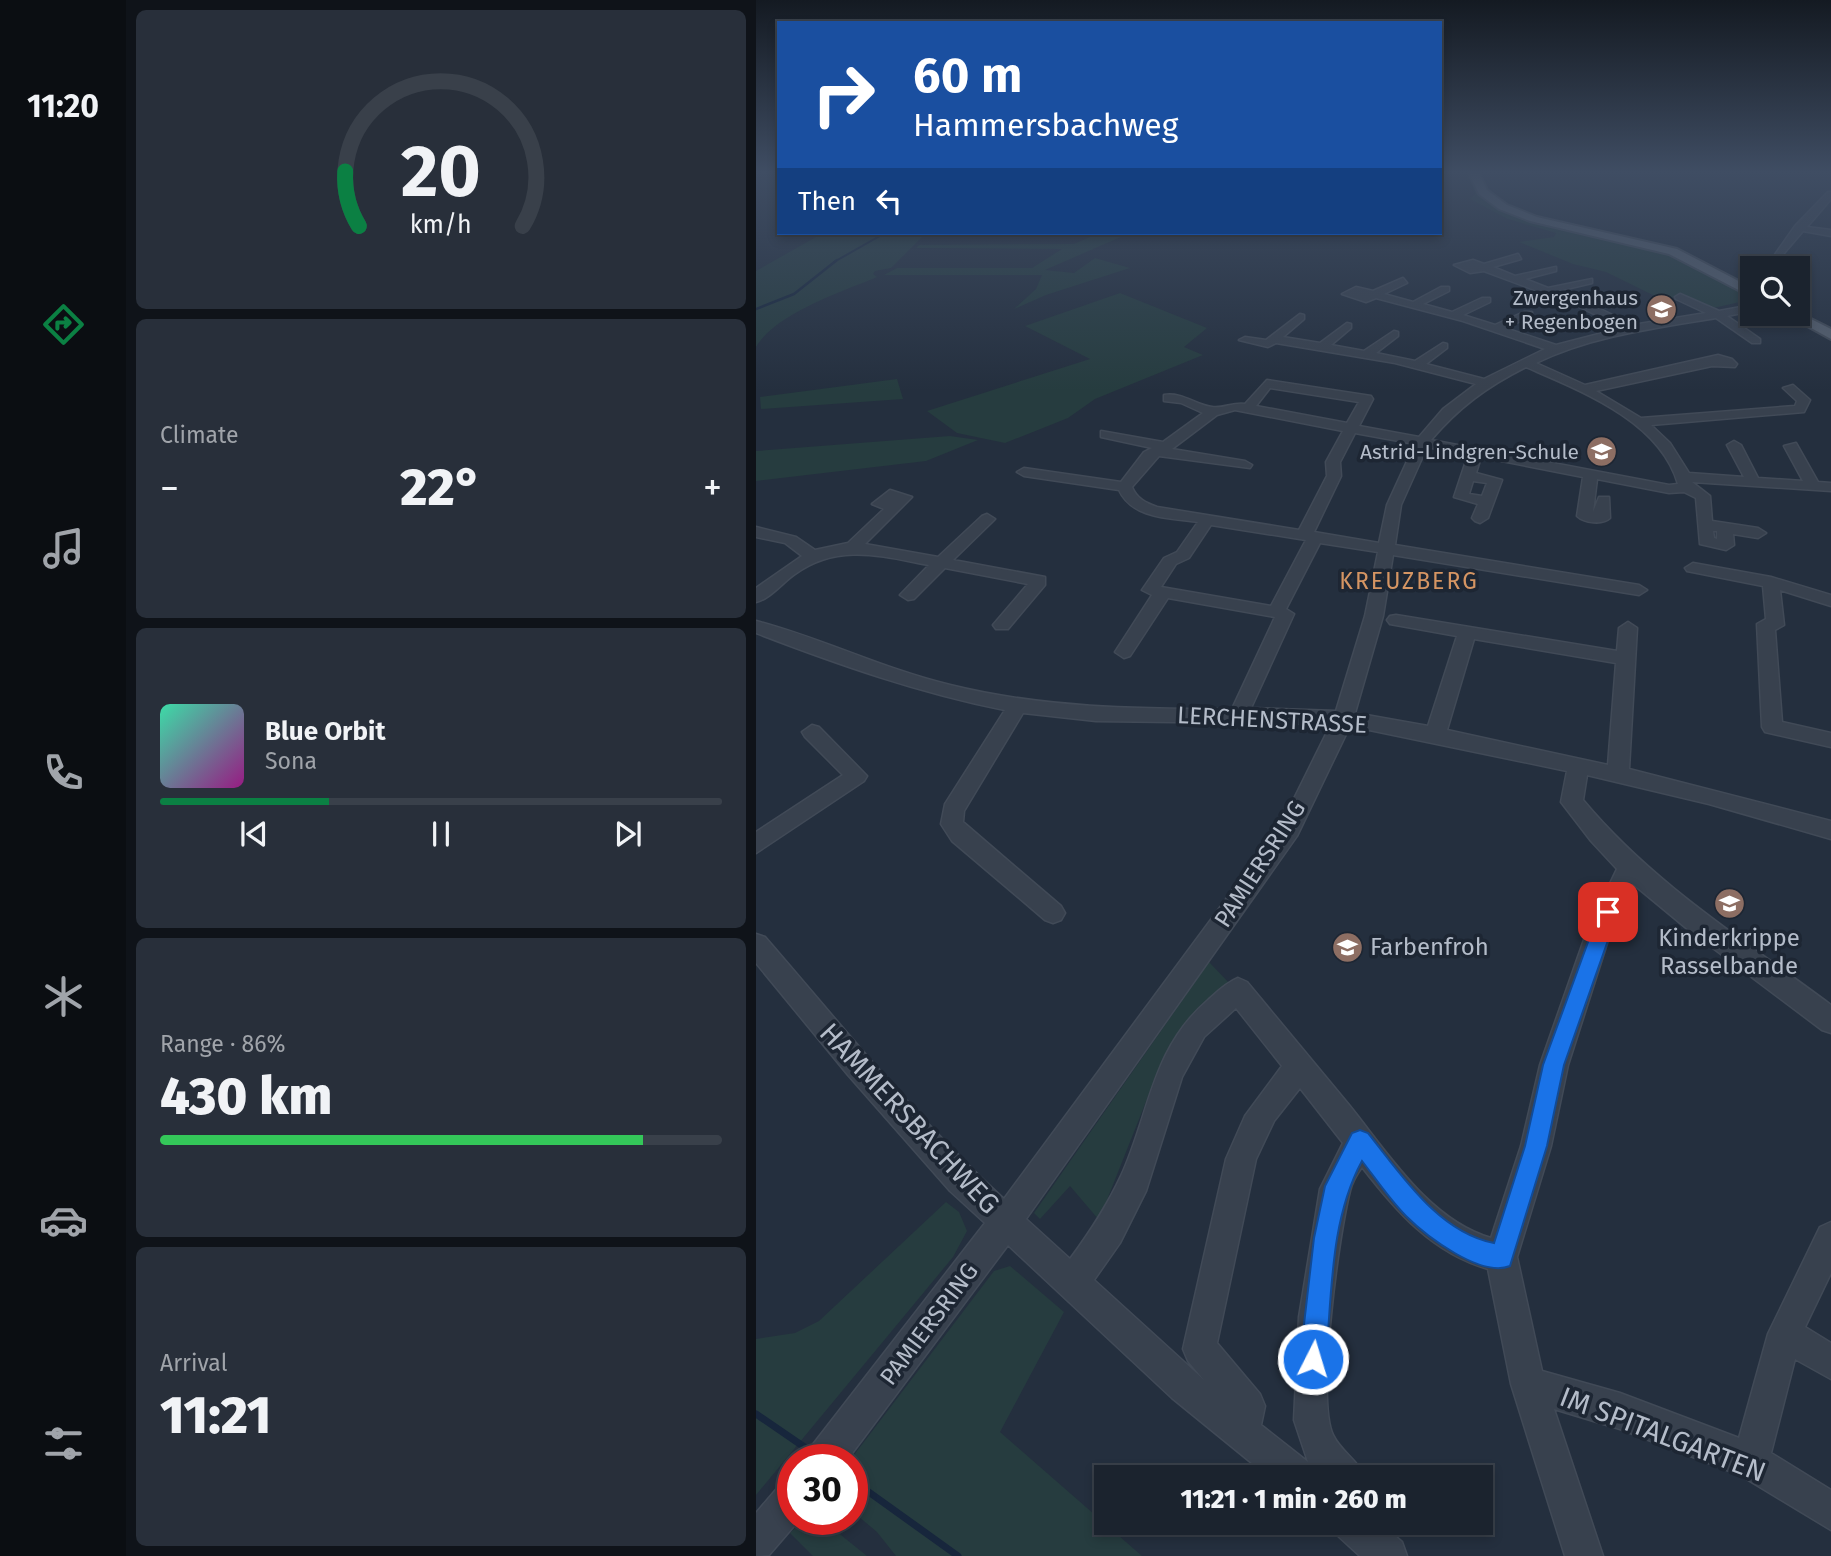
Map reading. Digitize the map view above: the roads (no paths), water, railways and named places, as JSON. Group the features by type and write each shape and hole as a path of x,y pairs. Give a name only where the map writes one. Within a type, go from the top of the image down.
{"main road":[{"path":"1650,246 1673,251 1740,287"},
{"path":"1810,324 1831,335"}],"street":[{"path":"1518,257 1480,268 1584,305 1632,329"},
{"path":"1514,279 1553,269"},
{"path":"1403,281 1370,296 1497,328 1555,349"},
{"path":"1547,291 1588,281"},
{"path":"1414,305 1445,289"},
{"path":"1584,305 1624,296"},
{"path":"1679,297 1718,314 1756,341"},
{"path":"1454,316 1486,300"},
{"name":"PAMIERSRING","path":"837,1444 1006,1222 1289,830 1343,719 1374,616 1394,505 1423,441 1448,412 1485,383 1555,349 1632,329 1740,310"},
{"path":"1497,328 1528,314"},
{"path":"1245,340 1268,344 1300,317"},
{"path":"1322,347 1347,326"},
{"path":"1367,355 1394,334"},
{"path":"1275,339 1417,365 1485,383"},
{"path":"1417,365 1443,346"},
{"path":"1586,389 1714,358"},
{"path":"1670,361 1682,367"},
{"path":"1524,362 1586,389 1639,422 1662,444 1685,482 1703,496 1705,524 1758,533"},
{"path":"1249,407 1267,384 1367,399 1333,462 1334,475 1311,535 1276,612"},
{"path":"1639,422 1799,409 1804,400 1789,388"},
{"path":"1168,398 1184,400 1212,412"},
{"path":"1125,487 1149,455 1212,412 1235,407 1249,407 1670,489 1685,482 1753,481 1831,487"},
{"path":"1106,433 1161,449 1245,465"},
{"path":"1734,445 1753,481"},
{"path":"1791,446 1813,485"},
{"path":"1476,451 1461,497 1487,501"},
{"path":"1024,472 1125,487"},
{"path":"1590,474 1587,497 1623,503"},
{"path":"1468,476 1495,480 1480,518"},
{"path":"1125,487 1130,499 1140,507 1639,590"},
{"path":"853,547 894,506"},
{"path":"908,595 987,519"},
{"path":"1207,520 1183,555 1170,561 1150,590 1285,614 1239,714"},
{"path":"756,532 790,540 812,556"},
{"path":"756,597 786,571 812,556 853,547 1039,581 1002,625"},
{"path":"1693,568 1771,582 1830,598"},
{"path":"1771,582 1775,625 1766,624 1772,727 1831,740"},
{"path":"1124,652 1163,592"},
{"path":"1396,620 1627,659"},
{"name":"LERCHENSTRASSE","path":"756,627 842,660 920,685 1017,706 1121,714 1239,714 1343,719 1618,774 1756,807 1831,830"},
{"path":"1618,774 1628,628"},
{"path":"1435,736 1467,632"},
{"path":"1017,706 953,810 952,824 960,835 1053,913"},
{"path":"756,844 857,776 812,732"},
{"path":"1578,766 1572,802 1594,832 1630,866 1712,933 1831,1021"},
{"path":"1584,1556 1528,1384 1502,1257 1536,1146 1553,1065 1598,934 1630,866"},
{"name":"HAMMERSBACHWEG","path":"756,945 858,1066 961,1180 1184,1386 1283,1465"},
{"path":"1073,1282 1109,1232 1135,1180 1170,1072 1195,1028 1238,990 1423,1215 1450,1237 1482,1253 1502,1257"},
{"path":"1242,1432 1248,1406 1200,1349 1202,1323 1214,1293 1231,1197 1245,1144 1269,1099 1300,1067"},
{"path":"1335,1465 1316,1440 1311,1420 1311,1380 1326,1238 1336,1186 1360,1141"},
{"path":"1751,1461 1785,1334 1831,1238"},
{"path":"1785,1334 1831,1363"},
{"name":"IM SPITALGARTEN","path":"1528,1384 1620,1411 1751,1461 1831,1511"},
{"path":"756,1542 777,1517"}],"waterway":[{"path":"836,261 863,246"},
{"path":"756,309 794,294 836,261"},
{"path":"756,1414 800,1444"},
{"path":"868,1491 958,1556"}],"place":[{"name":"Zwergenhaus + Regenbogen","path":"1661,310"},
{"name":"Astrid-Lindgren-Schule","path":"1602,452"},
{"name":"Kinderkrippe Rasselbande","path":"1729,904"},
{"name":"Farbenfroh","path":"1347,947"}],"district":[{"name":"KREUZBERG","path":"1409,581"}]}
